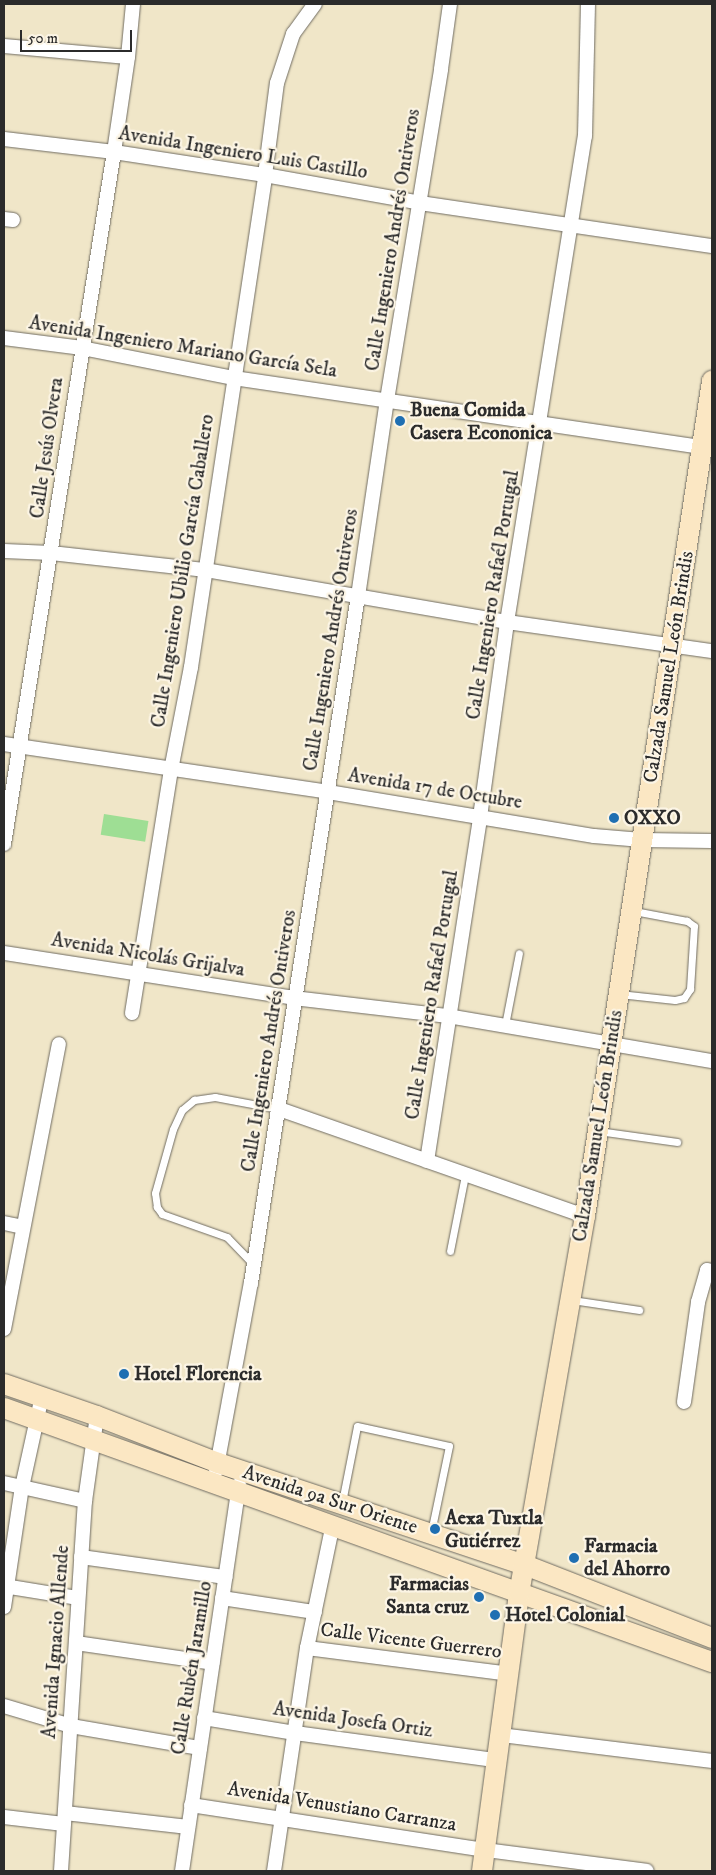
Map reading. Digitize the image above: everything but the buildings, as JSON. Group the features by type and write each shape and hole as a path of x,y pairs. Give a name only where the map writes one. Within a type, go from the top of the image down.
{"street":[{"name":"Calle Jesús Olvera","path":"4,844 18,746 52,553 82,348 114,152 128,57 132,4"},
{"name":"Calle Ingeniero Ubilio García Caballero","path":"132,1012 171,770 191,667 265,175 277,83 293,34 316,4"},
{"name":"Calle Ingeniero Andrés Ontiveros","path":"212,1483 218,1463 252,1283 294,998 328,792 387,400 420,204 450,4"},
{"name":"Calle Ingeniero Rafaél Portugal","path":"426,1162 480,816 507,622 585,136 588,4"},
{"path":"4,46 128,57"},
{"name":"Avenida Ingeniero Luis Castillo","path":"4,139 114,152 265,175 420,204 712,246"},
{"name":"Avenida Ingeniero Mariano García Sela","path":"4,338 82,348 234,378 707,448"},
{"name":"Calzada Samuel León Brindis","path":"482,1871 496,1760 510,1674 519,1594 585,1216 642,840 707,448 712,381"},
{"path":"4,551 52,553 206,570 507,622 712,651"},
{"name":"Avenida 17 de Octubre","path":"4,744 328,792 594,836 642,840 712,841"},
{"name":"Avenida Nicolás Grijalva","path":"4,953 137,972 294,998 448,1016 712,1061"},
{"path":"4,1329 60,1044"},
{"path":"279,1109 426,1162 585,1216"},
{"path":"4,1223 23,1227"},
{"path":"684,1402 698,1302 707,1270 712,1271"},
{"name":"Avenida 9a Sur Oriente","path":"4,1384 97,1416 218,1463 341,1502 525,1565 712,1638"},
{"path":"4,1608 22,1487 42,1396"},
{"name":"Avenida 9a Sur Oriente","path":"4,1408 238,1492 332,1528 712,1662"},
{"name":"Avenida Ignacio Allende","path":"61,1871 76,1643 77,1598 85,1501 92,1440 97,1416"},
{"name":"Calle Rubén Jaramillo","path":"182,1871 242,1471"},
{"path":"4,1482 85,1501"},
{"name":"Calle Vicente Guerrero","path":"274,1871 307,1648 332,1528"},
{"path":"81,1557 226,1577"},
{"path":"6,1586 77,1598"},
{"path":"222,1598 315,1612"},
{"path":"76,1643 213,1664"},
{"name":"Calle Vicente Guerrero","path":"307,1648 510,1674"},
{"path":"4,1706 71,1726 200,1748"},
{"name":"Avenida Josefa Ortiz","path":"204,1718 295,1733 496,1760"},
{"path":"501,1735 712,1761"},
{"name":"Avenida Venustiano Carranza","path":"191,1805 486,1850 647,1871"},
{"path":"4,1818 65,1819 188,1827"}],"lane":[{"path":"619,994 675,1000 684,998 690,989 694,926 687,921 631,910"},
{"path":"505,1025 519,953"},
{"path":"254,1265 227,1237 162,1214 157,1207 155,1193 173,1129 182,1110 194,1100 215,1096 279,1109"},
{"path":"598,1130 677,1142"},
{"path":"450,1252 465,1175"},
{"path":"570,1300 639,1310"},
{"path":"341,1502 357,1426 449,1446 430,1533"}],"green space":[{"path":"104,814 148,821 145,842 101,835"}],"place":[{"name":"Buena Comida Casera Econonica","path":"400,421"},
{"name":"OXXO","path":"614,818"},
{"name":"Hotel Florencia","path":"124,1374"},
{"name":"Aexa Tuxtla Gutiérrez","path":"435,1529"},
{"name":"Farmacia del Ahorro","path":"574,1558"},
{"name":"Farmacias Santa cruz","path":"479,1597"},
{"name":"Hotel Colonial","path":"495,1615"}]}
